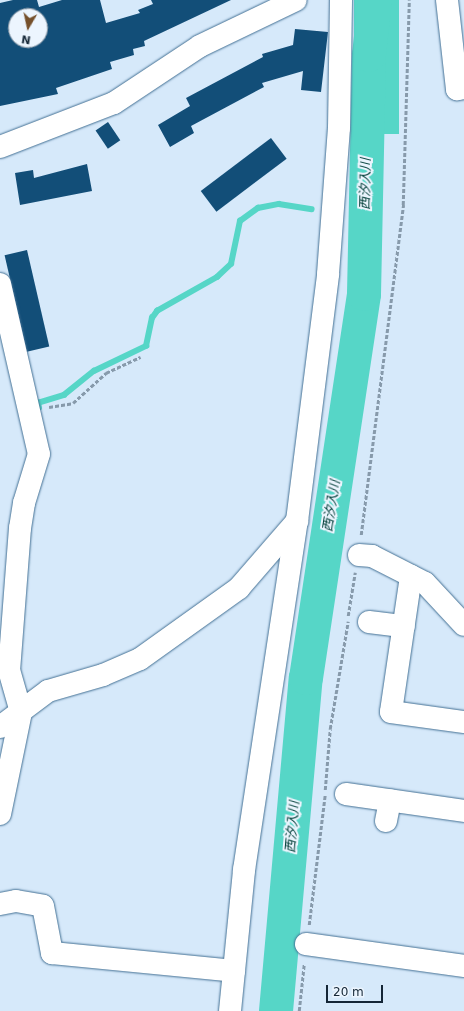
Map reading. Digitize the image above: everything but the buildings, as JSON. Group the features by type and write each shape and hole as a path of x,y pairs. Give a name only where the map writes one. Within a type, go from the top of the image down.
{"street":[{"path":"0,147 114,103 200,46 296,0"},
{"path":"230,1011 244,870 297,521 328,274 339,128 341,0"},
{"path":"447,0 457,89 464,88"},
{"path":"0,284 38,454 24,502 18,594 10,639 9,670 21,712 0,814"},
{"path":"0,727 48,691 140,659 239,588 297,521"},
{"path":"358,555 372,556 425,583 464,625"},
{"path":"411,576 391,712 464,722"},
{"path":"369,622 404,626"},
{"path":"346,794 464,811"},
{"path":"386,822 390,800"},
{"path":"0,904 16,901 43,906 52,953 234,971"},
{"path":"306,944 464,966"}],"path":[{"path":"299,1011 306,944 320,849 330,729 358,555 403,205 409,0"},
{"path":"44,408 73,403 106,373 141,357"}],"shaded area":[{"path":"354,0 399,0 399,134 354,134"}],"waterway":[{"name":"西汐入川","path":"276,1011 306,678 364,294 369,55 375,0"},
{"path":"39,408 38,403 64,395 94,371 146,346 152,318 157,311 217,277 231,264 240,221 258,208 279,204 312,209"}]}
